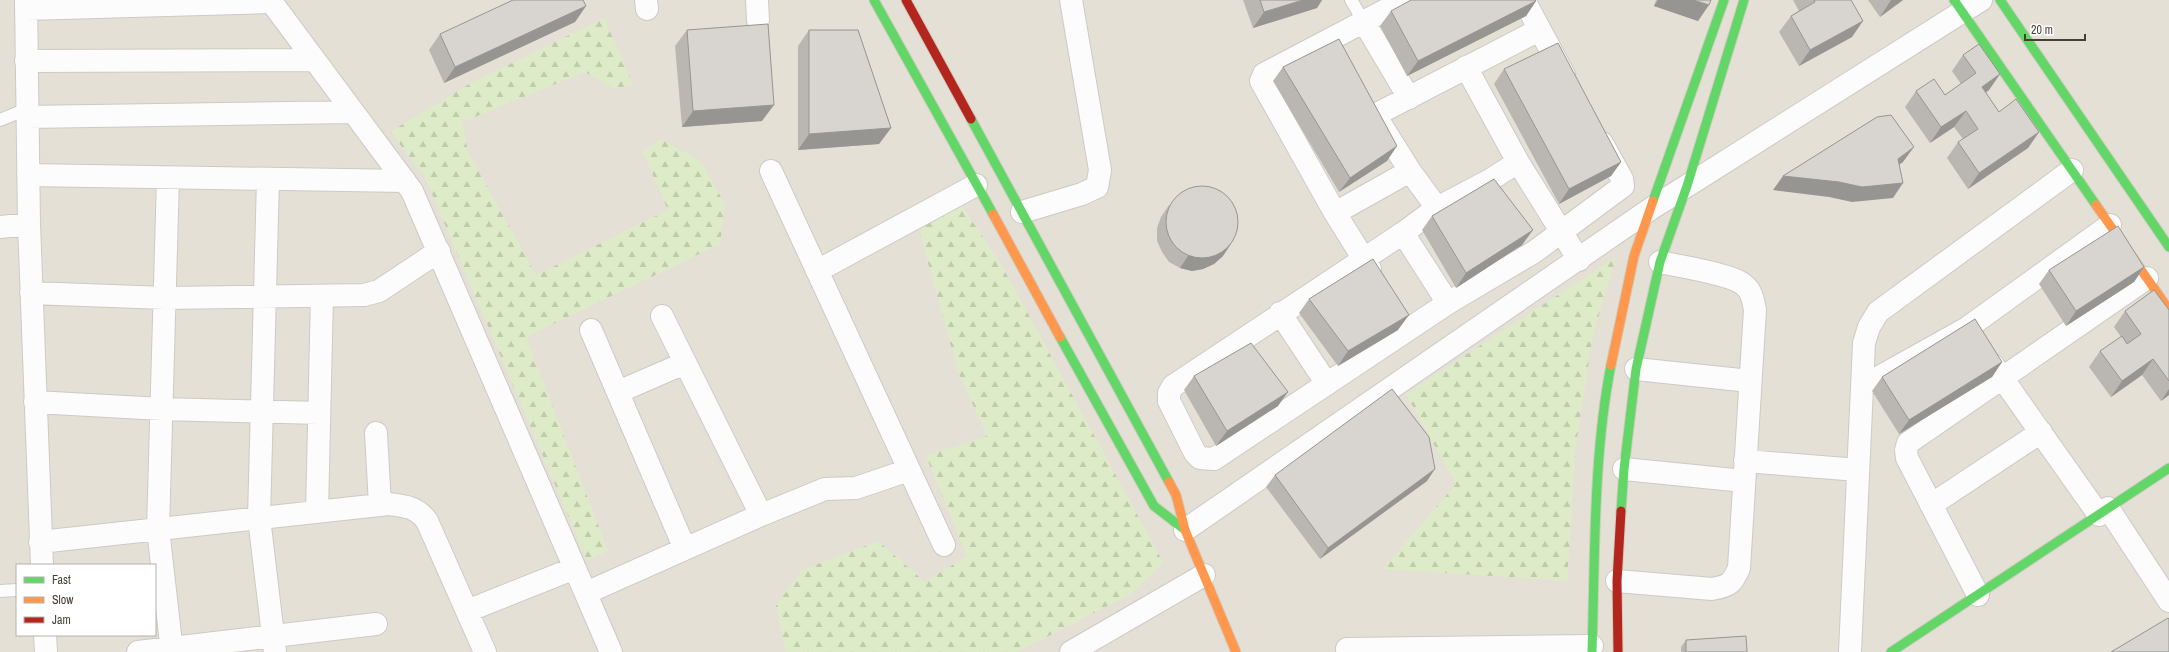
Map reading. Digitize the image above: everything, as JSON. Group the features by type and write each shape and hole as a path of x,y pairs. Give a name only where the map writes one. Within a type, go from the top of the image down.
{"street":[{"path":"874,0 1154,506 1185,530"},
{"path":"906,0 1176,495 1185,530 1236,652"},
{"path":"1022,212 1082,194 1097,187 1100,170 1071,0"},
{"path":"1380,284 1334,213 1261,81 1264,74 1332,48 1364,22 1405,0"},
{"path":"1524,0 1573,91"},
{"path":"1347,649 1592,649 1599,466 1606,391 1634,256 1724,0"},
{"path":"1618,652 1617,581 1624,469 1636,369 1660,262 1687,186 1744,0"},
{"path":"1185,530 1550,280 1652,208 1958,6 1981,0"},
{"path":"2000,0 2169,247"},
{"path":"42,564 29,224 26,4 270,1 412,191 611,652"},
{"path":"1958,6 2169,310"},
{"path":"1364,22 1409,98"},
{"path":"1375,115 1539,30"},
{"path":"26,61 314,60"},
{"path":"1466,67 1518,162 1560,233 1579,260"},
{"path":"1362,95 1410,171 1437,208"},
{"path":"27,113 353,112"},
{"path":"1518,162 1490,180 1437,208 1403,233 1280,313 1173,386 1169,393 1169,401 1195,453 1200,458 1214,459 1448,303 1534,252 1622,186 1622,178 1592,124"},
{"path":"1850,652 1864,343 1869,327 1878,312 2072,170"},
{"path":"771,171 944,545"},
{"path":"1334,213 1410,171"},
{"path":"28,175 405,181"},
{"path":"168,178 158,529 172,650"},
{"path":"268,179 259,518 274,644"},
{"path":"1490,180 1502,200"},
{"path":"817,271 976,186"},
{"path":"0,227 29,224"},
{"path":"1862,386 1967,328 2110,225"},
{"path":"1522,232 1550,280"},
{"path":"1403,233 1448,303"},
{"path":"31,293 165,298 364,295 379,291 438,251"},
{"path":"1617,581 1712,589 1726,586 1734,580 1739,568 1755,310 1752,295 1744,284 1732,279 1660,262"},
{"path":"1978,595 1907,458 1906,450 1908,443 2147,278"},
{"path":"317,512 322,296"},
{"path":"1397,309 1410,328"},
{"path":"1280,313 1327,384"},
{"path":"662,316 761,515"},
{"path":"1967,328 2041,432 2104,512 2169,601"},
{"path":"591,330 685,548"},
{"path":"1243,338 1256,357"},
{"path":"618,392 685,363"},
{"path":"1636,369 1750,381"},
{"path":"1277,389 1290,408"},
{"path":"35,402 162,409 319,413"},
{"path":"1931,504 2041,432"},
{"path":"376,433 380,505"},
{"path":"1891,652 2169,468"},
{"path":"1624,469 1745,471 1858,470"},
{"path":"586,593 685,548 825,489 856,488 910,470"},
{"path":"40,542 380,505 410,506 420,512 427,521 485,652"},
{"path":"467,611 575,568"},
{"path":"1071,652 1204,575"},
{"path":"138,652 274,644 376,624"},
{"path":"45,636 46,652"}],"lane":[{"path":"1351,0 1364,22"},
{"path":"0,120 27,113"},
{"path":"0,590 16,590"}],"shaded area":[{"path":"0,0 2169,0 2169,652 0,652"}],"green space":[{"path":"604,18 633,84 615,89 585,72 462,122 468,152 536,275 668,210 643,152 660,139 700,161 725,204 720,244 526,337 608,551 587,560 424,175 390,132 471,83"},
{"path":"962,206 1002,266 1163,562 1131,594 1017,652 786,652 776,606 802,570 878,541 925,582 967,556 926,456 987,436 958,372 918,226"},
{"path":"1616,257 1593,335 1576,444 1567,581 1383,569 1456,484 1406,394"}],"building":[{"path":"513,0 583,0 586,6 455,67 440,34"},
{"path":"1260,0 1303,0 1264,12"},
{"path":"1411,0 1536,1 1418,61 1391,11"},
{"path":"1693,0 1711,0 1709,5"},
{"path":"1814,0 1851,0 1863,21 1810,50 1791,16 1815,2"},
{"path":"768,24 774,105 693,111 687,30"},
{"path":"809,30 858,30 891,128 809,134"},
{"path":"1339,39 1397,146 1350,178 1283,67"},
{"path":"1558,43 1621,162 1569,189 1504,69"},
{"path":"1979,44 2000,74 1982,87 1999,112 2016,99 2039,132 1979,173 1958,142 1978,129 1966,111 1941,127 1916,91 1934,79 1945,95 1976,73 1963,55"},
{"path":"1891,115 1914,147 1898,159 1903,183 1862,187 1839,182 1783,176 1877,117"},
{"path":"1494,179 1533,230 1466,273 1432,216"},
{"path":"1195,186 1209,186 1228,196 1238,215 1238,229 1228,248 1209,258 1195,258 1176,248 1166,229 1166,215 1176,196"},
{"path":"2118,226 2144,267 2076,311 2049,270"},
{"path":"1373,259 1409,315 1348,351 1309,299"},
{"path":"2154,290 2169,310 2169,381 2153,359 2122,381 2100,351 2122,336 2127,344 2141,334 2125,311"},
{"path":"1975,319 2002,362 1909,420 1882,377"},
{"path":"1251,343 1288,392 1227,431 1194,376"},
{"path":"1392,389 1429,437 1435,469 1328,548 1275,475"},
{"path":"2168,618 2169,652 2111,652"},
{"path":"1746,636 1747,652 1686,652 1686,640"}],"traffic: fast":[{"path":"874,0 993,214"},
{"path":"1653,201 1724,0"},
{"path":"1621,511 1624,469 1636,369 1660,262 1687,186 1744,0"},
{"path":"1954,0 2096,205"},
{"path":"2000,0 2169,247"},
{"path":"971,119 1169,482"},
{"path":"1060,337 1154,506 1185,530"},
{"path":"1592,652 1598,472 1605,400 1611,365"},
{"path":"1891,652 2169,468"}],"traffic: slow":[{"path":"1611,365 1634,256 1653,201"},
{"path":"2096,205 2169,310"},
{"path":"993,214 1060,337"},
{"path":"1169,482 1176,495 1185,530 1236,652"}],"traffic: jam":[{"path":"906,0 971,119"},
{"path":"1618,652 1617,581 1621,511"}]}
